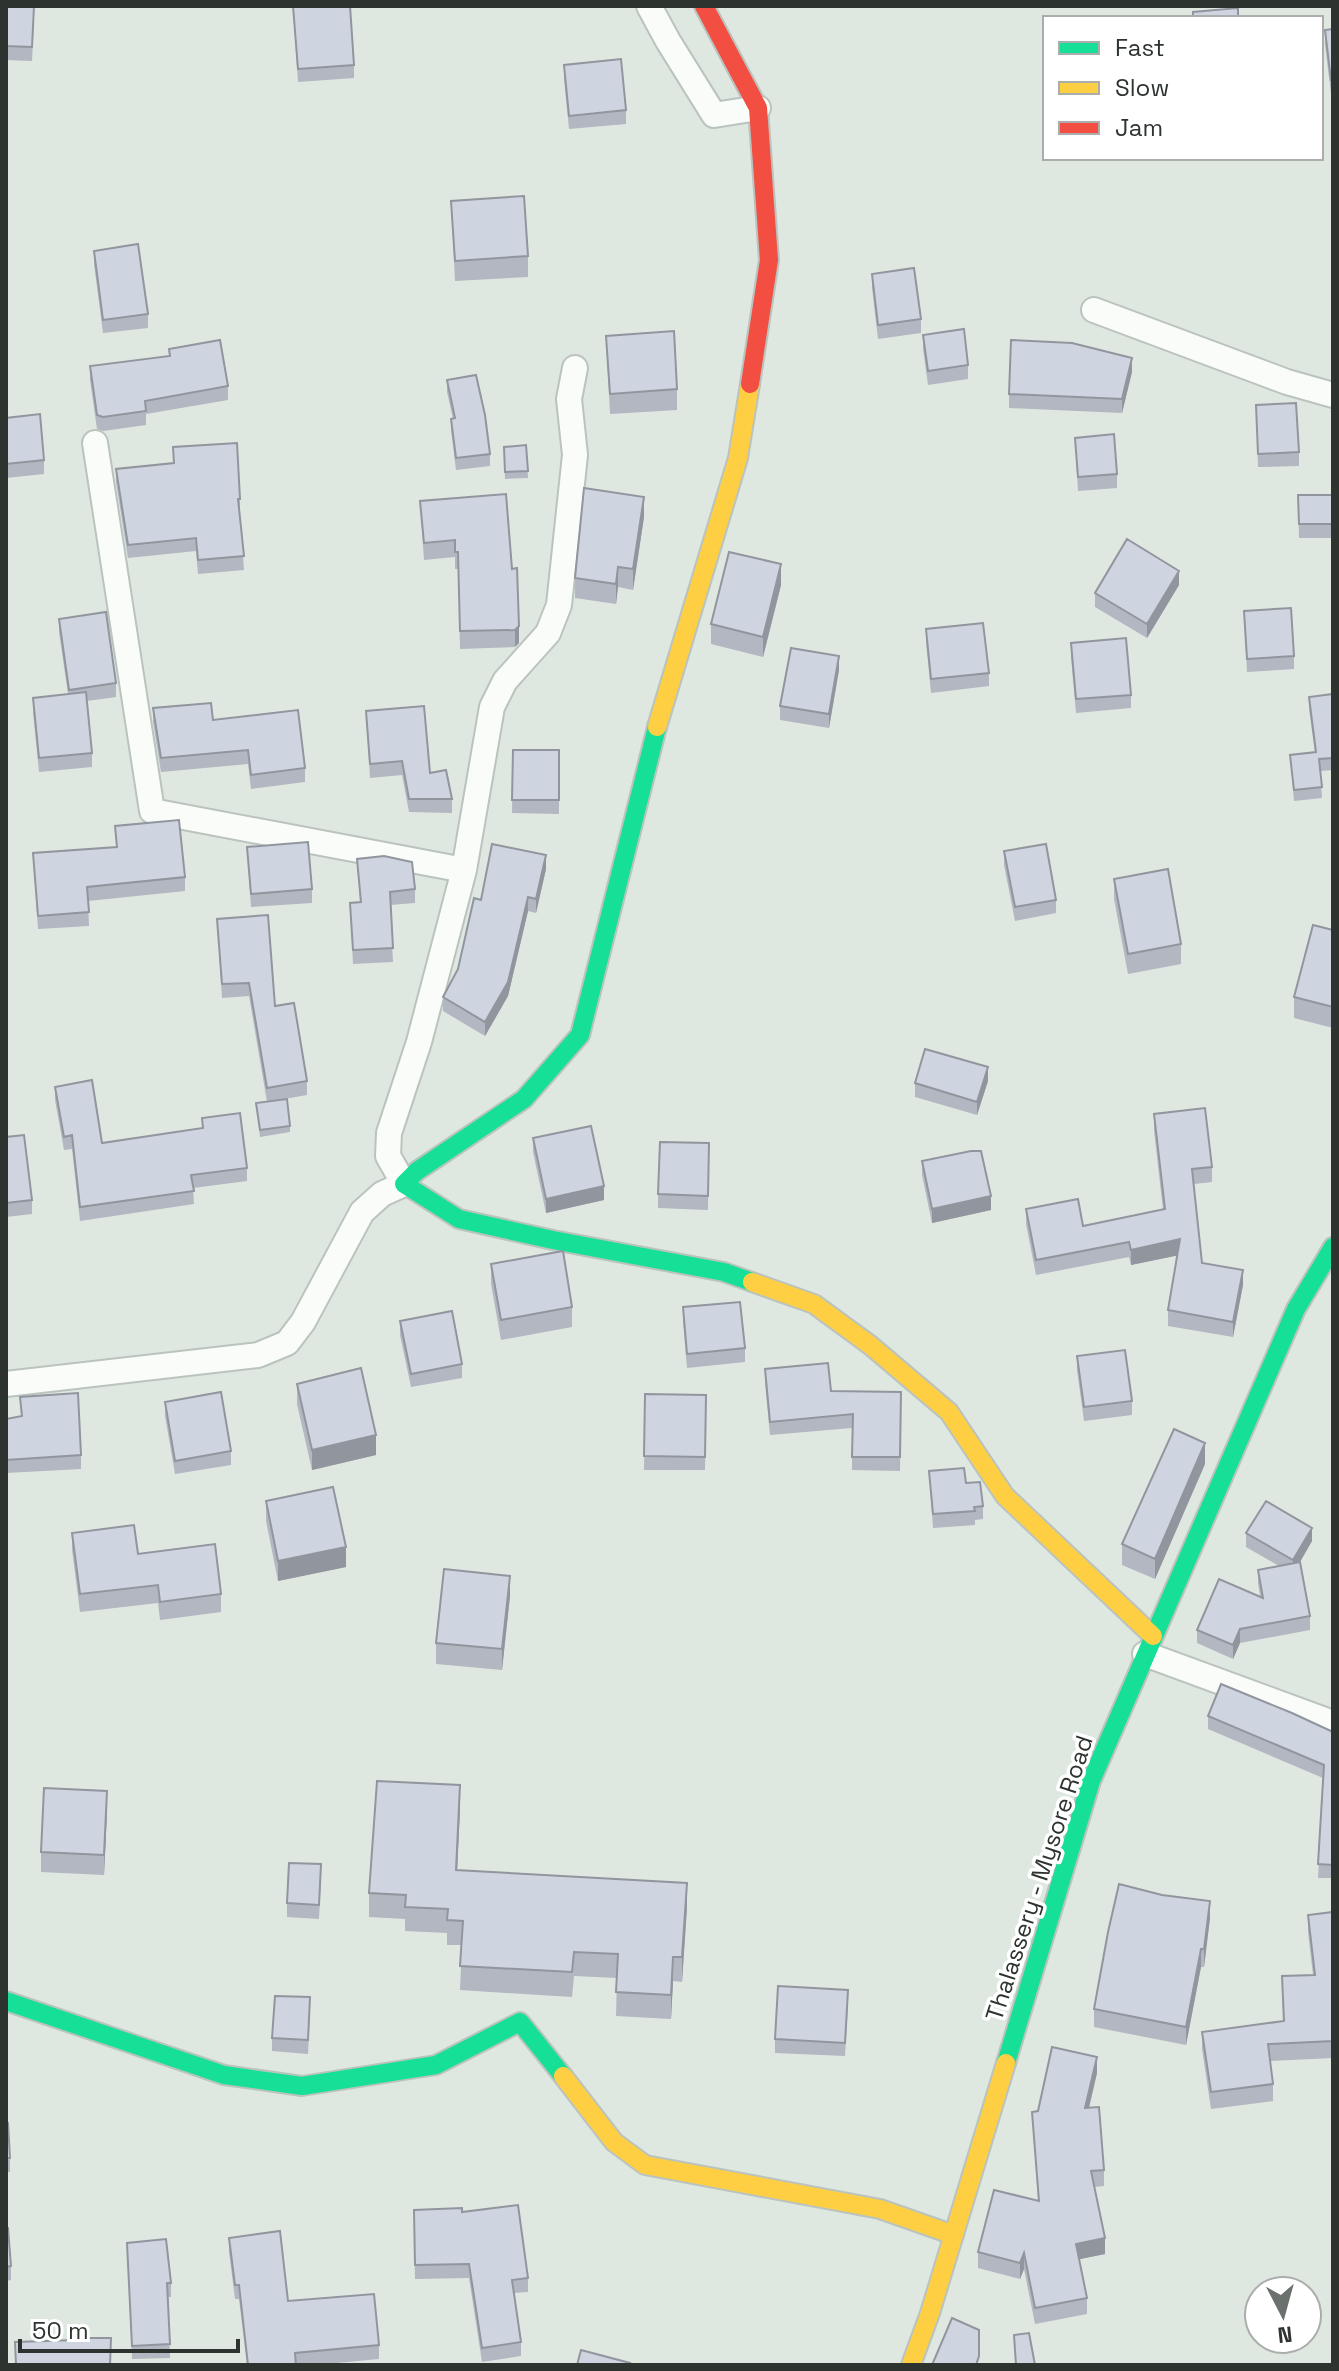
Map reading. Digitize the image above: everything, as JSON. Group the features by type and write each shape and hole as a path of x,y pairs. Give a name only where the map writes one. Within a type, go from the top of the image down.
{"street":[{"path":"649,6 714,115 758,108"},
{"path":"6,1384 258,1355 287,1343 303,1322 362,1212 382,1194 404,1184 428,1163 524,1099 580,1035 650,751 738,458 769,260 758,108 704,6"},
{"path":"1094,310 1287,382 1333,395"},
{"path":"575,368 569,399 575,455 559,605 548,633 505,681 492,707 464,870 419,1042 389,1133 388,1156 404,1184 459,1219 724,1272 814,1304 870,1345 949,1412 1005,1496 1149,1645 1333,1723"},
{"path":"95,443 152,811 464,870"},
{"name":"Thalassery - Mysore Road","path":"911,2365 930,2313 1091,1781 1296,1309 1333,1247"},
{"path":"6,2001 224,2075 302,2086 436,2065 520,2022 614,2142 645,2165 880,2209 954,2235"}],"building":[{"path":"6,6 34,6 32,47 6,46"},
{"path":"293,6 350,6 354,65 298,69"},
{"path":"1238,8 1238,16 1193,16 1193,12"},
{"path":"1333,29 1333,80 1331,80 1325,30"},
{"path":"621,59 626,110 569,116 564,65"},
{"path":"524,196 528,256 455,261 451,201"},
{"path":"138,244 148,314 103,320 94,251"},
{"path":"914,268 921,319 878,325 872,274"},
{"path":"964,329 968,365 928,371 923,335"},
{"path":"674,331 677,389 610,394 606,336"},
{"path":"220,340 228,386 145,401 146,411 103,417 97,415 90,366 170,356 169,349"},
{"path":"1011,340 1072,343 1132,358 1122,399 1009,394"},
{"path":"476,375 490,454 456,458 451,419 455,418 447,380"},
{"path":"1296,403 1299,452 1258,454 1256,405"},
{"path":"40,414 44,460 6,464 6,418"},
{"path":"1114,434 1117,474 1078,477 1075,438"},
{"path":"237,443 238,499 244,556 198,560 196,538 128,545 116,469 174,463 173,447"},
{"path":"526,445 528,471 505,472 504,447"},
{"path":"584,488 644,497 633,569 618,567 616,584 575,578"},
{"path":"506,494 512,569 517,568 519,626 515,630 460,631 455,540 424,543 420,501"},
{"path":"1298,495 1333,495 1333,524 1299,524"},
{"path":"1127,539 1179,571 1147,624 1095,593"},
{"path":"729,552 781,564 763,637 711,624"},
{"path":"1291,608 1294,656 1247,659 1244,611"},
{"path":"106,612 116,683 69,690 59,619"},
{"path":"983,623 989,673 931,679 926,629"},
{"path":"1126,638 1131,695 1076,699 1071,643"},
{"path":"791,648 839,656 829,714 780,706"},
{"path":"86,692 92,753 39,758 33,698"},
{"path":"1333,694 1333,758 1319,759 1322,787 1294,790 1290,755 1316,752 1309,697"},
{"path":"211,703 213,720 298,710 305,768 251,775 248,750 161,758 153,708"},
{"path":"424,706 430,773 446,770 452,799 409,799 402,761 370,764 366,711"},
{"path":"513,750 559,750 559,800 512,800"},
{"path":"179,820 185,877 87,887 89,912 38,916 33,853 117,847 115,826"},
{"path":"308,842 312,889 251,894 247,847"},
{"path":"492,844 546,855 536,899 528,897 508,982 485,1022 443,997 458,969 474,898 481,900"},
{"path":"1046,844 1056,900 1015,907 1004,851"},
{"path":"384,856 412,862 415,889 390,892 393,948 353,950 350,903 361,902 357,859"},
{"path":"1168,869 1181,944 1128,954 1114,879"},
{"path":"268,915 275,1006 294,1003 307,1081 267,1088 249,983 222,984 217,919"},
{"path":"1313,925 1333,930 1333,1007 1294,997"},
{"path":"925,1049 988,1067 977,1102 915,1083"},
{"path":"92,1080 102,1143 203,1128 202,1118 240,1113 247,1168 191,1175 194,1191 80,1207 72,1135 64,1137 55,1087"},
{"path":"287,1099 290,1126 260,1130 256,1103"},
{"path":"1205,1108 1212,1167 1192,1169 1202,1263 1243,1270 1233,1322 1168,1310 1180,1239 1131,1250 1129,1242 1036,1260 1026,1209 1078,1199 1083,1226 1165,1209 1154,1114"},
{"path":"591,1126 604,1186 546,1199 533,1138"},
{"path":"24,1135 32,1200 6,1203 6,1137"},
{"path":"660,1142 709,1143 708,1196 658,1194"},
{"path":"981,1151 991,1196 932,1209 922,1161"},
{"path":"563,1251 572,1307 501,1320 491,1264"},
{"path":"740,1302 745,1348 687,1354 683,1307"},
{"path":"452,1311 462,1364 411,1374 400,1321"},
{"path":"1125,1350 1132,1401 1084,1407 1077,1356"},
{"path":"828,1363 831,1391 901,1392 900,1457 852,1457 853,1414 770,1422 765,1369"},
{"path":"361,1368 376,1435 312,1450 297,1384"},
{"path":"221,1392 231,1451 175,1461 165,1402"},
{"path":"78,1393 81,1455 6,1460 6,1419 22,1416 20,1397"},
{"path":"645,1394 706,1395 705,1457 644,1456"},
{"path":"1174,1429 1205,1443 1155,1559 1122,1544"},
{"path":"964,1468 966,1483 980,1482 983,1506 974,1507 975,1511 933,1514 929,1471"},
{"path":"333,1487 346,1547 278,1561 266,1501"},
{"path":"1266,1501 1312,1528 1293,1560 1246,1533"},
{"path":"134,1525 138,1554 215,1544 221,1594 160,1602 158,1585 80,1594 72,1533"},
{"path":"1300,1562 1310,1616 1240,1629 1233,1645 1197,1630 1219,1579 1263,1598 1258,1570"},
{"path":"444,1569 510,1576 502,1649 436,1643"},
{"path":"1221,1684 1333,1732 1333,1865 1318,1864 1324,1765 1208,1716"},
{"path":"377,1781 460,1785 456,1870 687,1883 682,1957 673,1957 671,1995 616,1992 618,1954 574,1952 572,1972 460,1966 463,1921 447,1920 448,1909 405,1907 406,1895 369,1893"},
{"path":"44,1788 107,1791 104,1855 41,1852"},
{"path":"289,1863 321,1864 319,1905 287,1903"},
{"path":"1119,1884 1162,1895 1210,1901 1204,1949 1201,1949 1186,2027 1094,2009"},
{"path":"1333,1912 1333,2041 1268,2044 1273,2084 1211,2092 1202,2032 1284,2021 1282,1976 1315,1975 1308,1915"},
{"path":"778,1986 848,1990 845,2043 775,2039"},
{"path":"275,1996 310,1997 308,2040 272,2038"},
{"path":"1052,2047 1097,2057 1085,2108 1099,2107 1104,2170 1091,2171 1105,2238 1076,2244 1087,2298 1035,2308 1024,2253 1020,2263 978,2252 994,2190 1039,2201 1032,2112 1038,2111"},
{"path":"8,2123 10,2158 6,2158"},
{"path":"518,2205 528,2278 512,2280 521,2342 482,2348 469,2264 415,2265 414,2210 462,2208 462,2212"},
{"path":"6,2228 11,2266 6,2267"},
{"path":"280,2231 288,2301 374,2294 379,2345 295,2353 296,2365 248,2365 239,2285 235,2285 229,2238"},
{"path":"166,2239 171,2283 167,2283 170,2344 132,2346 127,2243"},
{"path":"952,2318 979,2330 976,2365 932,2365"},
{"path":"1029,2333 1035,2365 1016,2365 1014,2335"},
{"path":"111,2338 110,2365 16,2365 15,2342"},
{"path":"581,2350 630,2363 577,2365"}],"traffic: fast":[{"path":"657,727 580,1035 524,1099 417,1171 404,1184 459,1219 724,1272 752,1282"},
{"path":"1006,2063 1091,1781 1296,1309 1333,1247"},
{"path":"6,2001 224,2075 302,2086 436,2065 520,2022 563,2076"}],"traffic: slow":[{"path":"657,727 738,458 750,384"},
{"path":"752,1282 814,1304 870,1345 949,1412 1005,1496 1153,1636"},
{"path":"911,2365 930,2313 1006,2063"},
{"path":"563,2076 614,2142 645,2165 880,2209 954,2235"}],"traffic: jam":[{"path":"704,6 758,108 769,260 750,384"}]}
